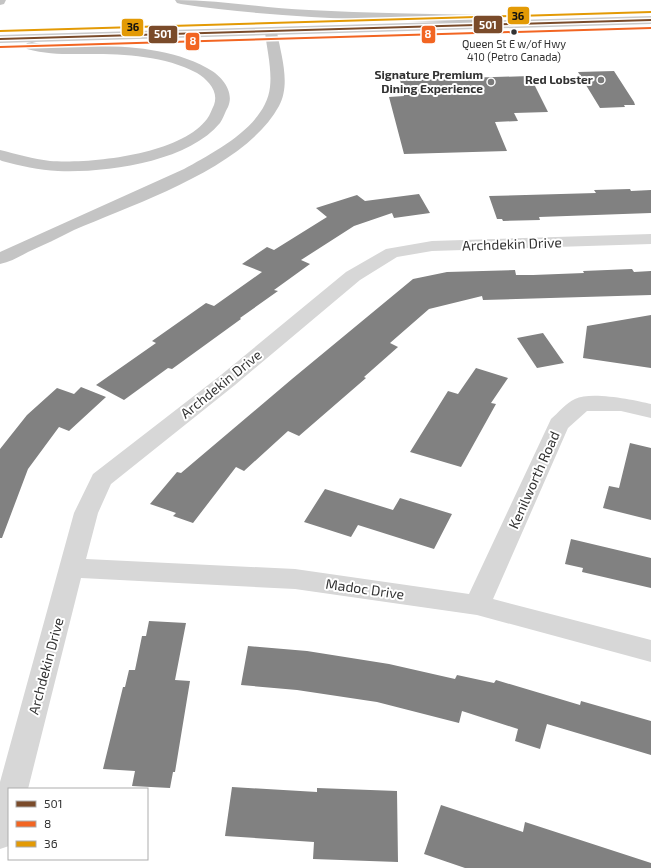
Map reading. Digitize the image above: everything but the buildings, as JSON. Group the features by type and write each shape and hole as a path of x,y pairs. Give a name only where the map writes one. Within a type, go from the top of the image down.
{"highway":[{"path":"181,0 265,11 396,17 486,19 500,24"},
{"path":"0,259 204,164 227,151 248,135 266,115 272,105 278,87 277,68 271,36"},
{"path":"0,155 33,163 59,166 84,166 131,160 156,154 193,138 208,128 220,110 222,94 219,84 202,70 179,61 128,52 93,50 46,51 35,42"}],"main road":[{"path":"271,36 500,24 651,20"},
{"path":"0,39 35,42 271,36 651,30"},
{"path":"0,47 35,42"}],"street":[{"name":"Archdekin Drive","path":"12,788 86,513 101,480 228,380 353,276 392,253 432,246 651,239"},
{"name":"Kenilworth Road","path":"477,605 559,424 582,404 621,404 651,411"},
{"name":"Madoc Drive","path":"72,568 295,579 477,605 651,651"},
{"path":"0,835 8,806"}],"transit line":[{"name":"36","path":"0,31 651,12"},
{"name":"501","path":"0,39 651,20"},
{"name":"8","path":"0,47 651,28"}],"place":[{"name":"Queen St E w/of Hwy 410 (Petro Canada)","path":"514,32"},
{"name":"Red Lobster","path":"601,80"},
{"name":"Signature Premium Dining Experience","path":"491,82"}]}
